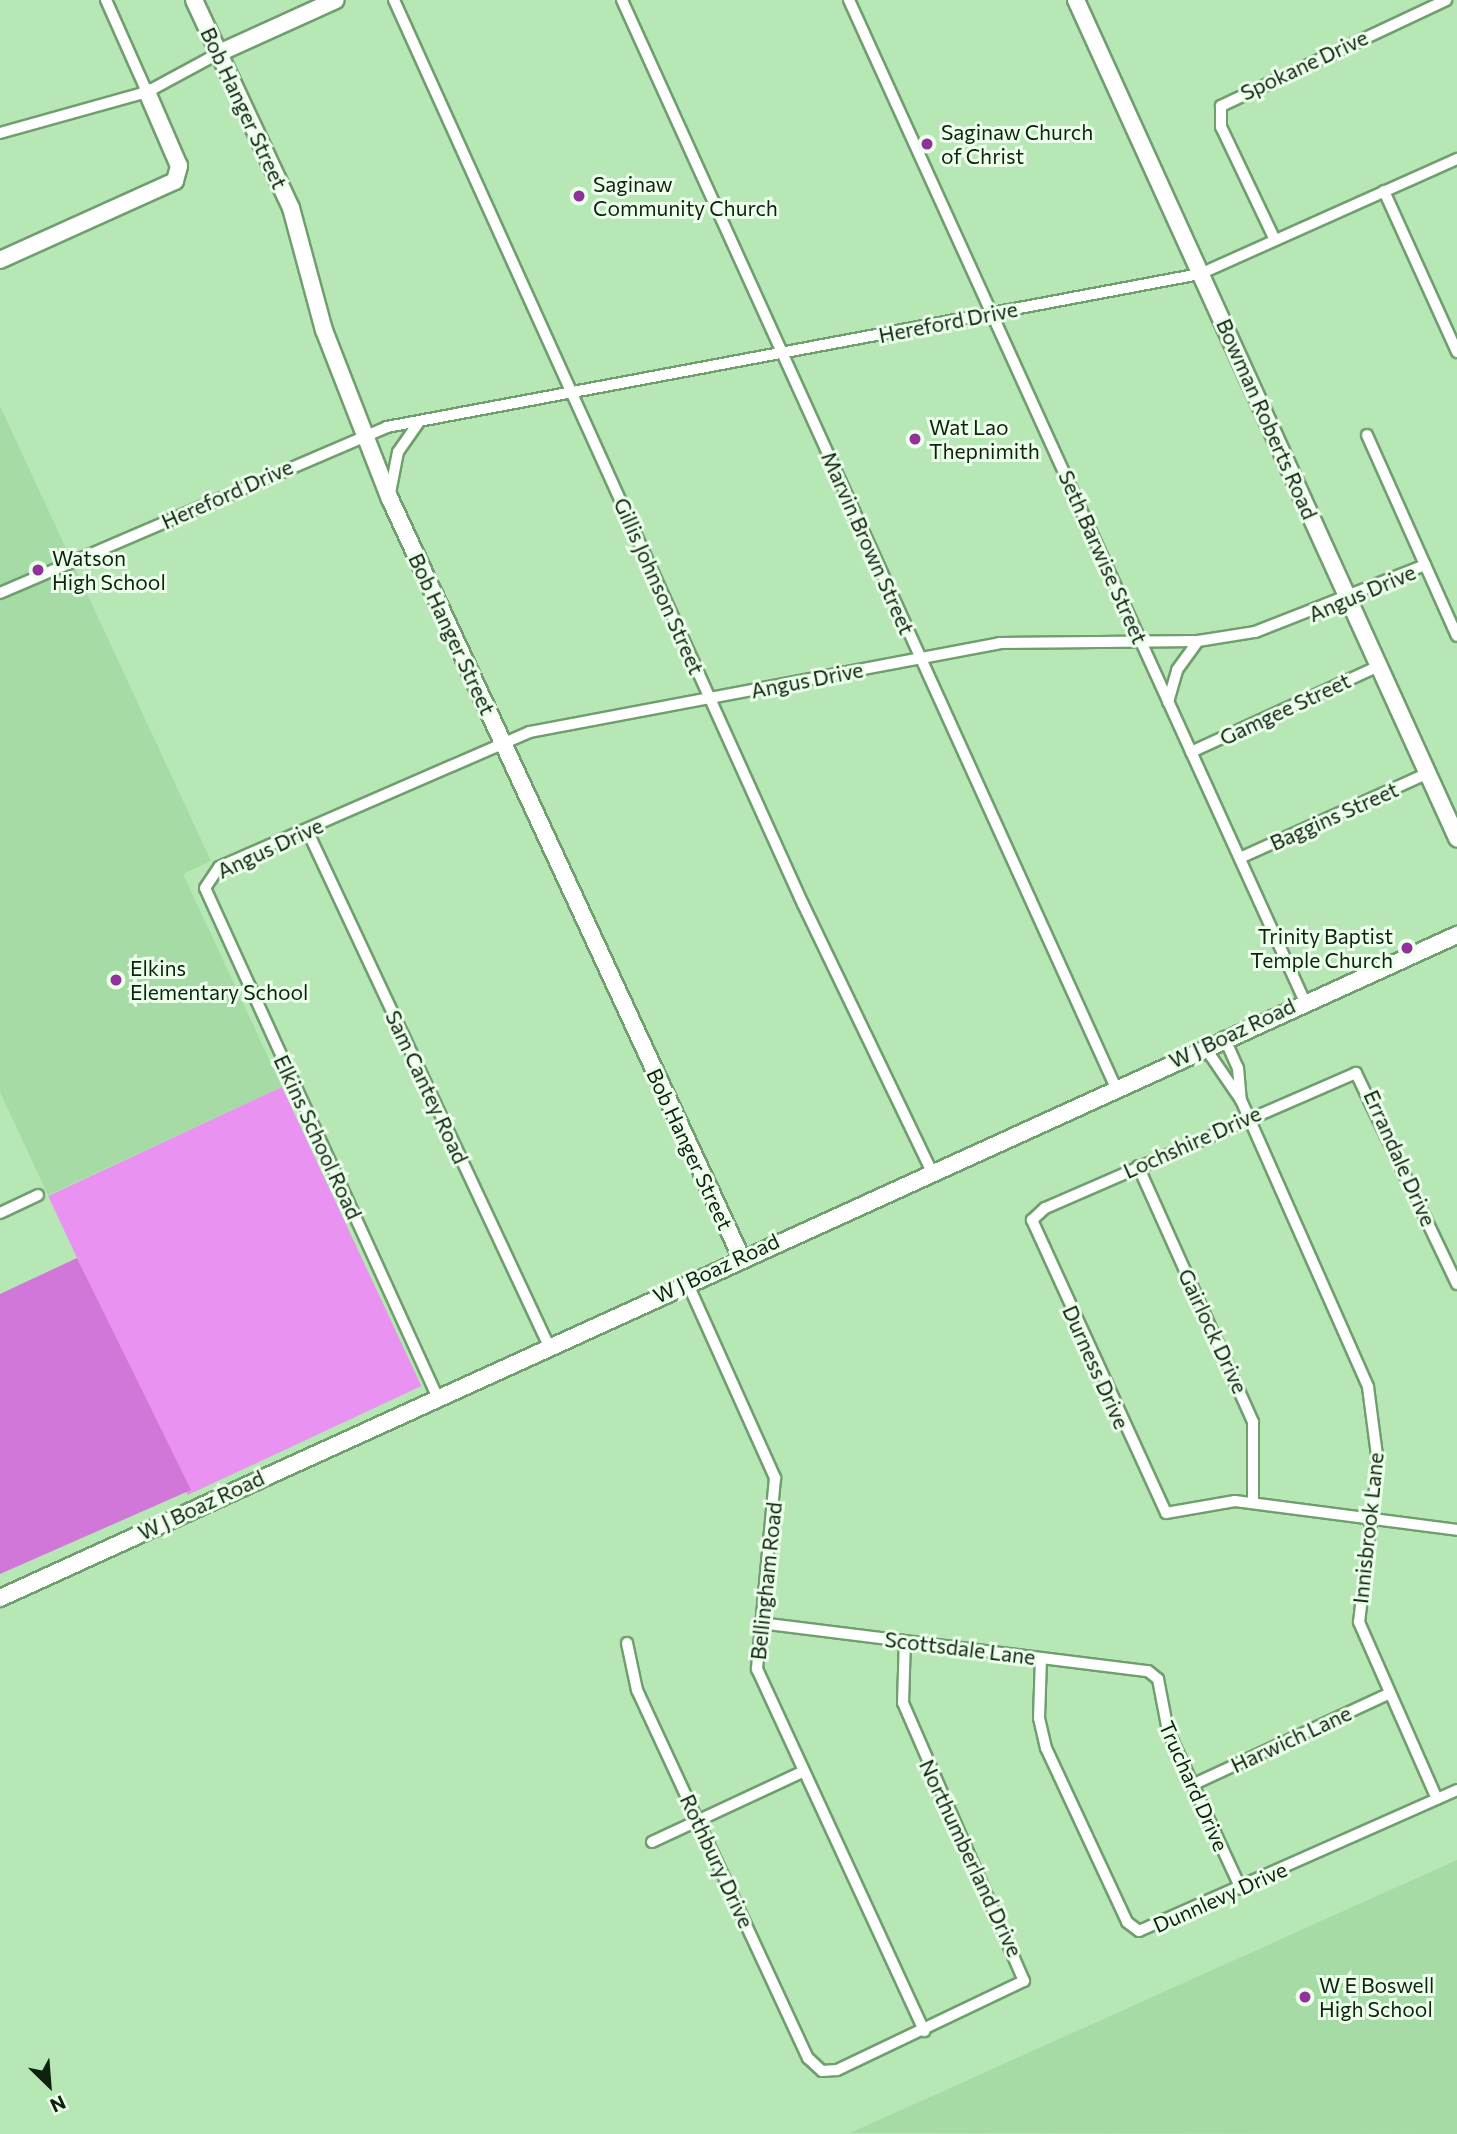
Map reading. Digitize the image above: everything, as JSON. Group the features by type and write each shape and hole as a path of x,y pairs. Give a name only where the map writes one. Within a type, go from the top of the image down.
{"street":[{"path":"0,260 175,181 178,166 106,0"},
{"name":"Bob Hanger Street","path":"194,0 291,208 324,330 390,499 741,1257"},
{"path":"0,133 147,92 219,53 336,0"},
{"name":"Gillis Johnson Street","path":"394,0 710,700 930,1170"},
{"name":"Marvin Brown Street","path":"622,0 1115,1086"},
{"name":"Seth Barwise Street","path":"849,0 1304,1000"},
{"name":"Bowman Roberts Road","path":"1076,0 1457,838"},
{"name":"Spokane Drive","path":"1275,240 1221,127 1221,106 1446,0"},
{"name":"Hereford Drive","path":"0,593 363,435 419,422 572,396 1200,274 1457,159"},
{"path":"1384,191 1457,352"},
{"path":"390,499 398,453 419,422"},
{"path":"1367,435 1456,631"},
{"name":"Angus Drive","path":"208,877 501,741 920,657 1016,642 1198,641 1293,622 1425,565"},
{"path":"1168,702 1177,670 1198,641"},
{"name":"Gamgee Street","path":"1191,752 1379,666"},
{"name":"Baggins Street","path":"1240,858 1427,773"},
{"name":"Sam Cantey Road","path":"307,830 548,1344"},
{"name":"Elkins School Road","path":"208,877 205,888 437,1396"},
{"name":"W J Boaz Road","path":"0,1598 930,1170 1434,942 1457,935"},
{"name":"W J Boaz Road","path":"1434,942 1457,942"},
{"name":"Innisbrook Lane","path":"1224,1037 1238,1068 1241,1100"},
{"name":"Innisbrook Lane","path":"1204,1046 1241,1100 1368,1387 1377,1427 1371,1519 1359,1622 1437,1799"},
{"name":"Lochshire Drive","path":"1032,1220 1138,1166 1356,1073"},
{"name":"Errandale Drive","path":"1356,1073 1456,1279"},
{"name":"Gairlock Drive","path":"1138,1166 1253,1422 1253,1503"},
{"path":"0,1213 38,1195"},
{"name":"Durness Drive","path":"1032,1220 1166,1513 1216,1500 1253,1503"},
{"name":"Bellingham Road","path":"687,1282 775,1478 757,1669 802,1772 924,2031"},
{"path":"1253,1503 1457,1530"},
{"name":"Scottsdale Lane","path":"760,1623 1148,1671 1158,1679"},
{"name":"Northumberland Drive","path":"822,2071 924,2031 1024,1981 903,1703 905,1641"},
{"name":"Rothbury Drive","path":"627,1643 637,1690 808,2058 822,2071"},
{"name":"Dunnlevy Drive","path":"1041,1658 1039,1718 1046,1748 1127,1923 1150,1930 1457,1790"},
{"name":"Truchard Drive","path":"1158,1679 1162,1713 1192,1785 1241,1889"},
{"name":"Harwich Lane","path":"1192,1785 1390,1693"},
{"path":"652,1842 802,1772"}],"shaded area":[{"name":"Elkins Elementary School","path":"0,406 211,861 183,874 282,1087 48,1195 0,1092"},
{"path":"282,1087 421,1386 188,1495 48,1196"},
{"path":"77,1258 191,1490 0,1574 0,1294"},
{"name":"W E Boswell High School","path":"1457,1860 1457,2134 850,2133"}],"place":[{"name":"Saginaw Church of Christ","path":"927,144"},
{"name":"Saginaw Community Church","path":"579,196"},
{"name":"Wat Lao Thepnimith","path":"915,439"},
{"name":"Watson High School","path":"38,570"},
{"name":"Trinity Baptist Temple Church","path":"1407,948"},
{"name":"Elkins Elementary School","path":"116,980"},
{"name":"W E Boswell High School","path":"1305,1997"}]}
